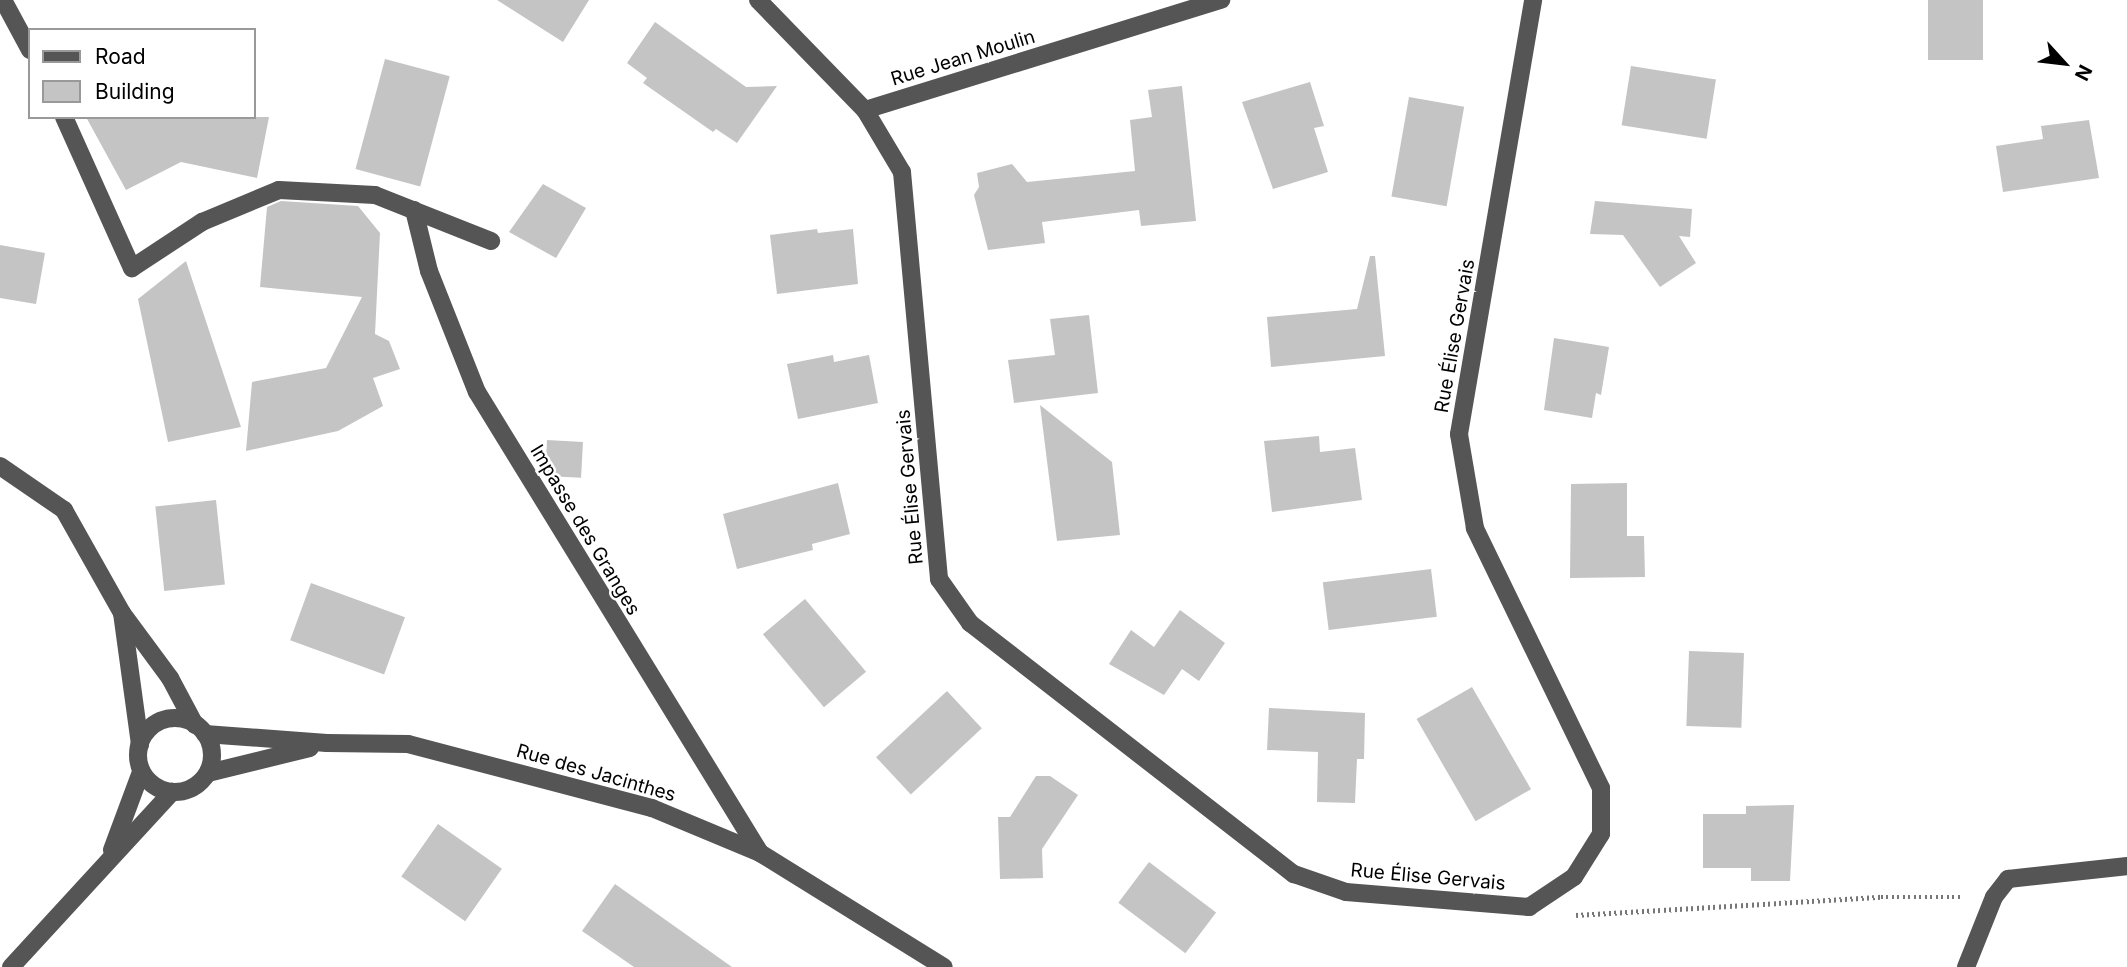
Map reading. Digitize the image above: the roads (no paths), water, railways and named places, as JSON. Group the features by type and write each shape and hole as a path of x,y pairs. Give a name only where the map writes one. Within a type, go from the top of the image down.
{"street":[{"path":"3,0 28,46"},
{"path":"758,0 864,110"},
{"name":"Rue Jean Moulin","path":"864,110 1221,0"},
{"name":"Rue Élise Gervais","path":"864,110 902,172 939,579 970,623 1294,874 1346,892 1529,907 1574,877 1601,834 1601,788 1475,528 1459,434 1533,0"},
{"path":"65,119 132,268 202,222 279,190 375,195 491,241"},
{"name":"Impasse des Granges","path":"414,211 429,271 477,392 760,853"},
{"path":"0,466 64,510 122,613 170,678 200,729 212,757 208,773 200,783 172,792 160,790 141,772"},
{"path":"109,857 141,772 140,745 122,613"},
{"path":"140,745 150,728 169,719 200,729"},
{"name":"Rue des Jacinthes","path":"200,729 327,743 408,744 652,808 760,853 944,967"},
{"name":"Rue des Jacinthes","path":"208,773 327,743"},
{"path":"11,967 109,857 172,792"},
{"path":"1965,967 1994,897 2008,879 2127,866"}]}
